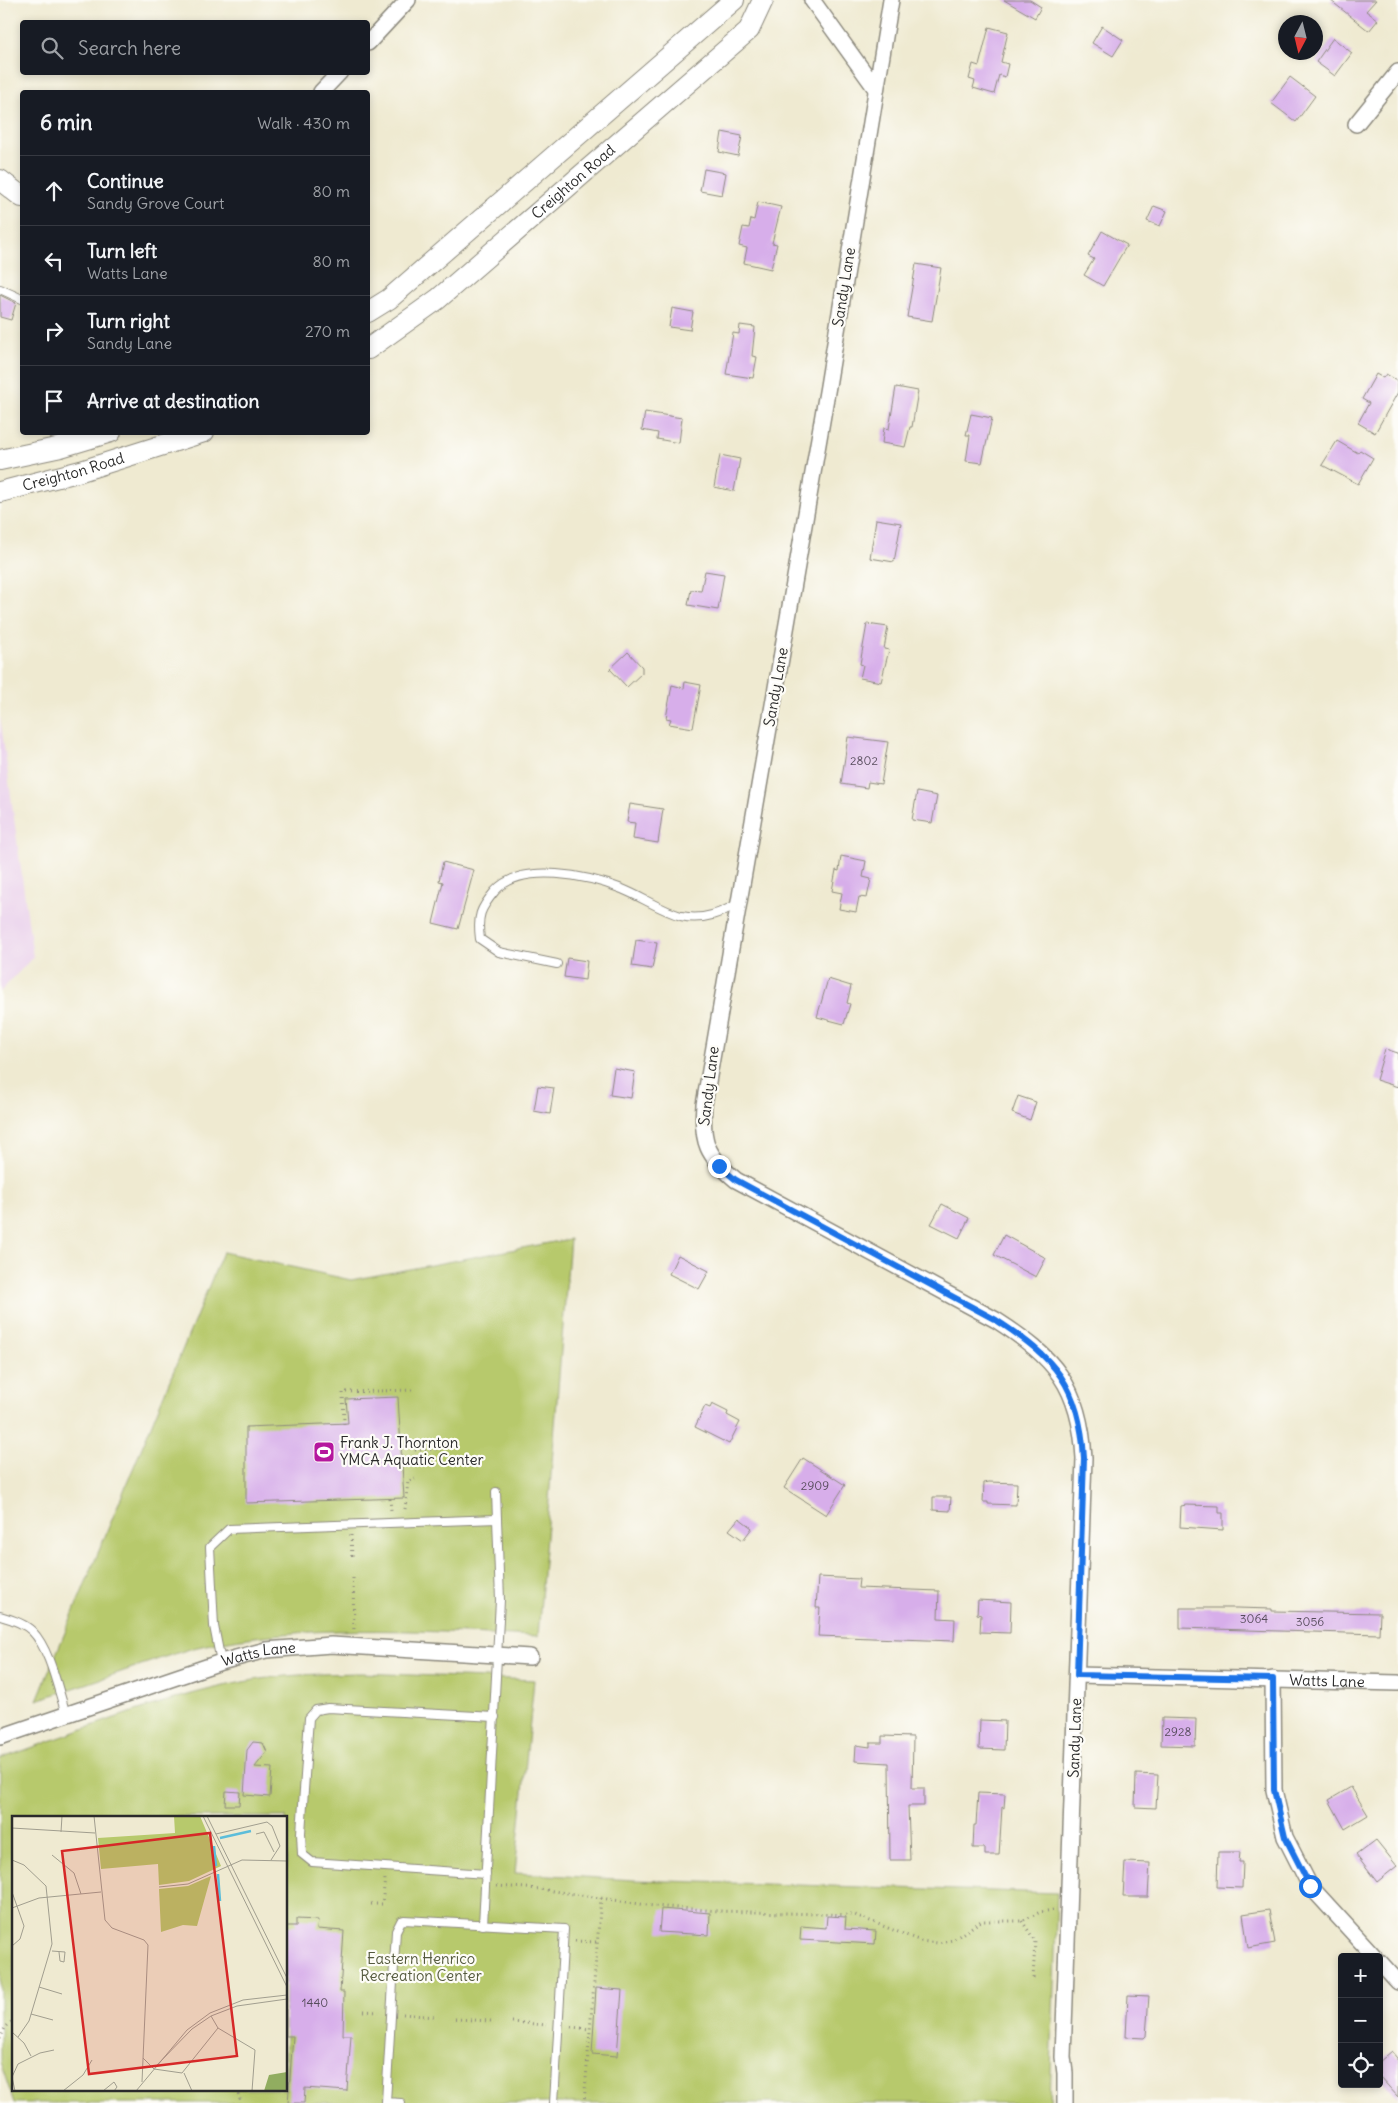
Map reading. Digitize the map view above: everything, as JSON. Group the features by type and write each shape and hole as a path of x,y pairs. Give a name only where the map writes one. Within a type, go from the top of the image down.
{"main road":[{"path":"370,311 389,300 734,0"},
{"name":"Creighton Road","path":"370,348 438,299 749,30 763,0"},
{"path":"0,180 20,195"},
{"name":"Creighton Road","path":"0,460 52,449 101,435"},
{"name":"Creighton Road","path":"0,492 82,472 195,435"}],"street":[{"path":"370,41 408,0"},
{"path":"812,0 876,89"},
{"name":"Sandy Lane","path":"891,0 704,1105 704,1136 711,1155 719,1166 736,1180 996,1320 1019,1335 1049,1361 1066,1384 1079,1415 1084,1458 1063,2057 1065,2103"},
{"path":"1356,124 1398,72"},
{"path":"324,90 337,75"},
{"name":"Watts Lane","path":"0,1737 221,1662 266,1650 331,1645 530,1657"},
{"name":"Watts Lane","path":"1077,1675 1398,1683"},
{"path":"1273,1679 1274,1790 1285,1837 1310,1886 1371,1953"},
{"path":"1383,1965 1398,1982"}],"lane":[{"path":"0,289 20,298"},
{"path":"557,964 499,952 480,939 478,921 485,903 499,887 518,877 540,873 564,875 622,889 661,909 682,916 717,915 739,904"},
{"path":"483,1925 500,1600 496,1492"},
{"path":"221,1662 214,1626 210,1547 229,1529 497,1519"},
{"path":"0,1616 12,1619 31,1630 43,1646 66,1714"},
{"path":"486,1874 312,1862 302,1854 301,1832 309,1718 316,1710 328,1708 495,1717"},
{"path":"401,2103 386,2102 398,1926 404,1920 564,1929 554,2103"}],"path":[{"path":"344,1424 343,1392 412,1390"},
{"path":"415,1450 443,1449"},
{"path":"405,1509 405,1488 408,1481 415,1478"},
{"path":"390,1499 391,1510"},
{"path":"351,1535 352,1557"},
{"path":"353,1578 354,1633"},
{"path":"370,1904 382,1904 384,1879"},
{"path":"494,1886 540,1889 654,1906 719,1911 856,1915 921,1941 938,1943 953,1940 981,1921 1022,1921 1040,1912 1068,1909"},
{"path":"584,2103 601,1898"},
{"path":"1022,1921 1035,1940 1034,1980"},
{"path":"564,1940 597,1942"},
{"path":"364,2011 379,2012"},
{"path":"400,2014 435,2017"},
{"path":"455,2019 491,2021"},
{"path":"0,2039 5,2028 12,2021"},
{"path":"512,2022 548,2025"},
{"path":"569,2026 590,2029"},
{"path":"237,2090 241,2103"}],"shaded area":[{"path":"0,716 33,957 0,992"}],"green space":[{"path":"570,1239 538,1636 377,1630 297,1633 257,1637 188,1650 37,1700 223,1252 351,1280"},
{"name":"Eastern Henrico Recreation Center","path":"361,1673 534,1680 515,1873 633,1880 1057,1893 1050,2103 14,2103 0,2062 0,1759 120,1716 181,1697 243,1682 272,1677"}],"building":[{"path":"1004,0 1030,0 1041,7 1035,18"},
{"path":"1330,0 1376,0 1366,11 1378,20 1369,31"},
{"path":"1102,26 1123,40 1113,56 1092,43"},
{"path":"989,27 1008,32 1001,62 1008,64 1005,77 999,75 994,94 973,88 975,81 969,79 973,64 979,66"},
{"path":"1333,38 1352,53 1335,76 1316,62 1317,60 1323,60 1323,52"},
{"path":"1290,77 1315,96 1296,122 1271,103"},
{"path":"722,132 742,136 738,156 719,152"},
{"path":"704,169 726,173 722,195 700,191"},
{"path":"758,202 781,207 772,243 777,244 771,269 744,263 747,248 739,246 743,227 749,228 751,219 754,220"},
{"path":"1154,206 1167,211 1160,226 1147,221"},
{"path":"1102,231 1127,245 1103,286 1084,275 1094,259 1088,256"},
{"path":"916,264 941,268 932,321 907,317"},
{"path":"0,295 16,303 11,320 0,317"},
{"path":"672,308 693,312 690,330 669,327"},
{"path":"740,325 755,327 752,356 757,357 753,378 726,374 733,333 739,334"},
{"path":"1376,374 1383,378 1386,374 1398,381 1398,392 1375,433 1358,423 1369,403 1362,399"},
{"path":"896,387 918,391 912,427 910,427 905,447 882,443 884,428 889,429"},
{"path":"645,412 682,418 679,443 657,439 658,433 642,430"},
{"path":"971,414 992,418 982,463 966,461 970,435 966,435"},
{"path":"1337,441 1358,453 1360,450 1373,458 1358,484 1322,465"},
{"path":"720,455 740,459 734,491 714,487"},
{"path":"876,519 901,523 894,562 870,558"},
{"path":"705,571 724,574 718,610 688,605 691,590 701,591"},
{"path":"867,624 888,627 884,649 889,650 881,682 860,678 863,665 860,664"},
{"path":"628,652 642,667 642,673 627,687 610,669"},
{"path":"685,682 701,685 693,728 669,724 671,719 666,718 672,685 684,688"},
{"path":"848,737 888,742 881,784 868,782 867,788 841,784"},
{"path":"917,792 937,796 932,823 912,820"},
{"path":"630,804 663,809 658,843 633,839 635,823 627,822"},
{"path":"841,856 866,861 863,877 871,879 867,898 859,897 856,912 839,909 842,893 832,891 836,870 839,871"},
{"path":"443,862 474,870 458,929 433,923 443,882 439,881"},
{"path":"636,940 657,943 652,969 632,966"},
{"path":"567,958 587,961 585,980 564,977"},
{"path":"828,979 851,986 847,1003 850,1004 844,1024 817,1017"},
{"path":"1385,1049 1398,1053 1398,1087 1376,1080"},
{"path":"614,1068 635,1072 631,1098 610,1095"},
{"path":"538,1086 554,1088 550,1114 534,1111"},
{"path":"1018,1096 1036,1102 1030,1120 1012,1113"},
{"path":"942,1204 969,1218 959,1238 931,1224"},
{"path":"1004,1235 1046,1258 1036,1277 994,1255"},
{"path":"678,1255 709,1271 699,1289 669,1274"},
{"name":"Frank J. Thornton YMCA Aquatic Center","path":"398,1397 404,1498 246,1503 246,1427 348,1423 346,1399"},
{"path":"712,1404 728,1412 727,1415 740,1422 729,1444 695,1427 705,1406 710,1408"},
{"path":"803,1458 845,1485 826,1515 784,1488"},
{"path":"984,1483 1017,1483 1016,1505 988,1504 988,1502 983,1502"},
{"path":"933,1497 951,1497 950,1511 933,1510"},
{"path":"1181,1506 1219,1506 1219,1513 1223,1513 1223,1530 1180,1527"},
{"path":"739,1518 752,1528 743,1540 729,1530"},
{"path":"818,1577 859,1579 858,1588 939,1591 938,1618 955,1619 954,1641 818,1636 820,1608 816,1608"},
{"path":"978,1600 1011,1602 1010,1633 980,1632 981,1615 977,1614"},
{"path":"1180,1608 1380,1613 1379,1634 1180,1628"},
{"path":"1162,1718 1196,1719 1195,1746 1161,1745"},
{"path":"980,1720 1005,1721 1004,1750 979,1749"},
{"path":"882,1736 913,1737 912,1788 924,1788 924,1806 908,1806 910,1860 890,1860 889,1763 855,1761 856,1745 870,1747 870,1743 882,1743"},
{"path":"253,1742 263,1743 267,1752 255,1767 272,1768 270,1797 244,1795 247,1750"},
{"path":"1136,1774 1158,1775 1156,1808 1135,1807"},
{"path":"1351,1787 1368,1815 1345,1829 1329,1800"},
{"path":"226,1791 240,1792 239,1805 225,1805"},
{"path":"978,1793 1005,1794 1004,1808 1002,1807 999,1855 985,1855 985,1848 973,1848"},
{"path":"1376,1840 1397,1866 1377,1882 1356,1855"},
{"path":"1218,1852 1240,1852 1239,1862 1243,1862 1242,1888 1217,1887"},
{"path":"1125,1862 1150,1863 1148,1897 1123,1897"},
{"path":"661,1909 710,1913 709,1935 659,1932"},
{"path":"1269,1910 1275,1943 1248,1948 1243,1914"},
{"path":"827,1916 846,1917 845,1929 876,1931 875,1944 800,1940 801,1926 826,1928"},
{"path":"296,1919 318,1920 317,1929 344,1931 340,1992 344,1992 343,2035 351,2035 347,2091 305,2088 304,2103 288,2103 293,2036 288,2036 288,1926 296,1926"},
{"path":"596,1988 622,1990 617,2056 592,2054"},
{"path":"1128,1995 1149,1996 1146,2036 1144,2038 1126,2037"},
{"path":"1392,2051 1398,2058 1398,2097 1383,2080 1383,2059"}],"place":[{"name":"Frank J. Thornton YMCA Aquatic Center","path":"324,1452"}],"route":[{"path":"719,1166 736,1180 996,1320 1019,1335 1049,1361 1066,1384 1074,1399 1082,1429 1084,1458 1077,1675 1273,1679 1272,1738 1274,1790 1285,1837 1310,1886"}]}
